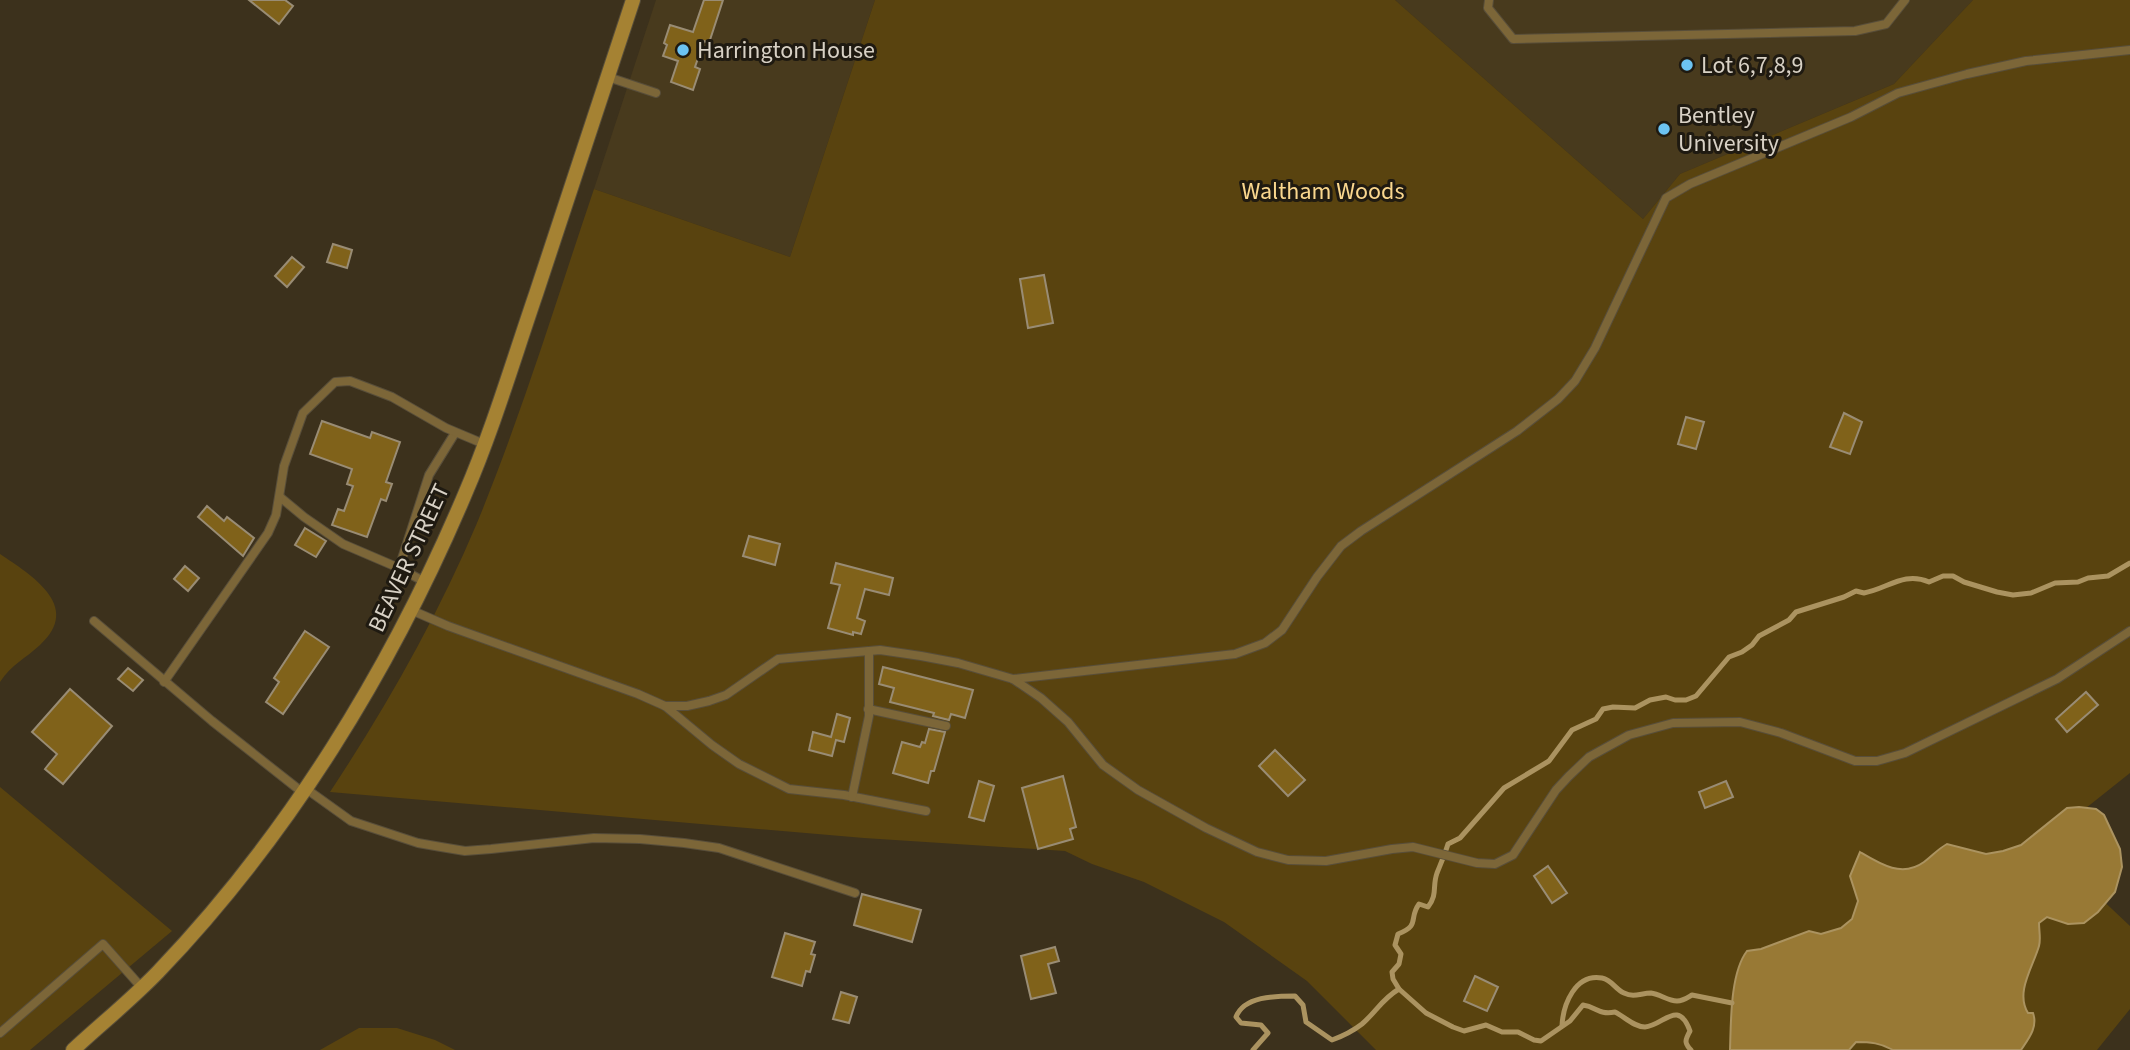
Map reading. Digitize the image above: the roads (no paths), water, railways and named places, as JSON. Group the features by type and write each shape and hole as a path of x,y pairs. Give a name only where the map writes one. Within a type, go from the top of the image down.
{"main road":[{"name":"BEAVER STREET","path":"72,1050 142,988 203,922 261,849 369,688 411,610 459,509 484,444 634,0"}],"lane":[{"path":"1489,0 1488,8 1513,38 1854,31 1886,24 1905,0"},
{"path":"1013,679 1235,654 1265,643 1282,630 1341,546 1517,431 1558,399 1575,381 1595,348 1667,198 1690,184 1852,117 1898,93 2026,61 2130,50"},
{"path":"608,77 656,93"},
{"path":"164,682 268,533 276,515 284,466 303,414 335,382 350,381 392,397 455,433 484,444"},
{"path":"399,568 429,475 455,433"},
{"path":"280,497 343,544 425,582"},
{"path":"411,610 447,626 665,706 721,751 763,777 789,789 926,811"},
{"path":"94,621 164,682 303,790 351,821 418,843 466,850 594,838 684,843 719,848 855,893"},
{"path":"665,706 687,706 726,695 778,659 880,650 920,656 1013,679 1041,698 1068,722 1103,765 1138,790 1206,828 1257,852 1288,860 1326,861 1413,847 1477,863 1496,864 1513,855 1556,790 1569,776 1589,757 1629,735 1673,723 1740,722 1781,733 1855,761 1877,761 1905,753 2057,679 2130,631"},
{"path":"852,797 868,709 869,651"},
{"path":"868,709 946,726"},
{"path":"0,1033 103,944 142,988"}],"waterway":[{"path":"1253,1050 1268,1033 1261,1025 1241,1023 1236,1017 1240,1010 1253,1001 1295,996 1303,1005 1306,1022 1332,1040 1362,1024 1399,989 1392,972 1399,964 1401,954 1395,945 1398,934 1412,925 1419,904 1428,907 1431,902 1437,873 1448,844 1460,838 1504,788 1549,761 1572,730 1596,719 1603,709 1635,708 1650,700 1666,697 1686,700 1696,696 1729,657 1742,652 1759,636 1789,620 1796,612 1856,591 1864,593 1904,580 1920,579 1929,582 1943,576 1953,576 1964,582 2013,595 2031,593 2055,583 2108,576 2130,563"},
{"path":"1562,1026 1572,992 1584,980 1593,978 1605,979 1631,995 1651,993 1677,1001 1692,995 1732,1003"},
{"path":"1399,989 1426,1013 1453,1027 1464,1031 1486,1025 1502,1032 1518,1032 1541,1041 1570,1021 1583,1005 1601,1012 1615,1012 1641,1027 1652,1026 1670,1016 1680,1016 1690,1031 1686,1041 1691,1050"}],"place":[{"name":"Harrington House","path":"683,50"},
{"name":"Lot 6,7,8,9","path":"1687,65"},
{"name":"Bentley University","path":"1664,129"}],"park label":[{"name":"Waltham Woods","path":"1323,191"}]}
